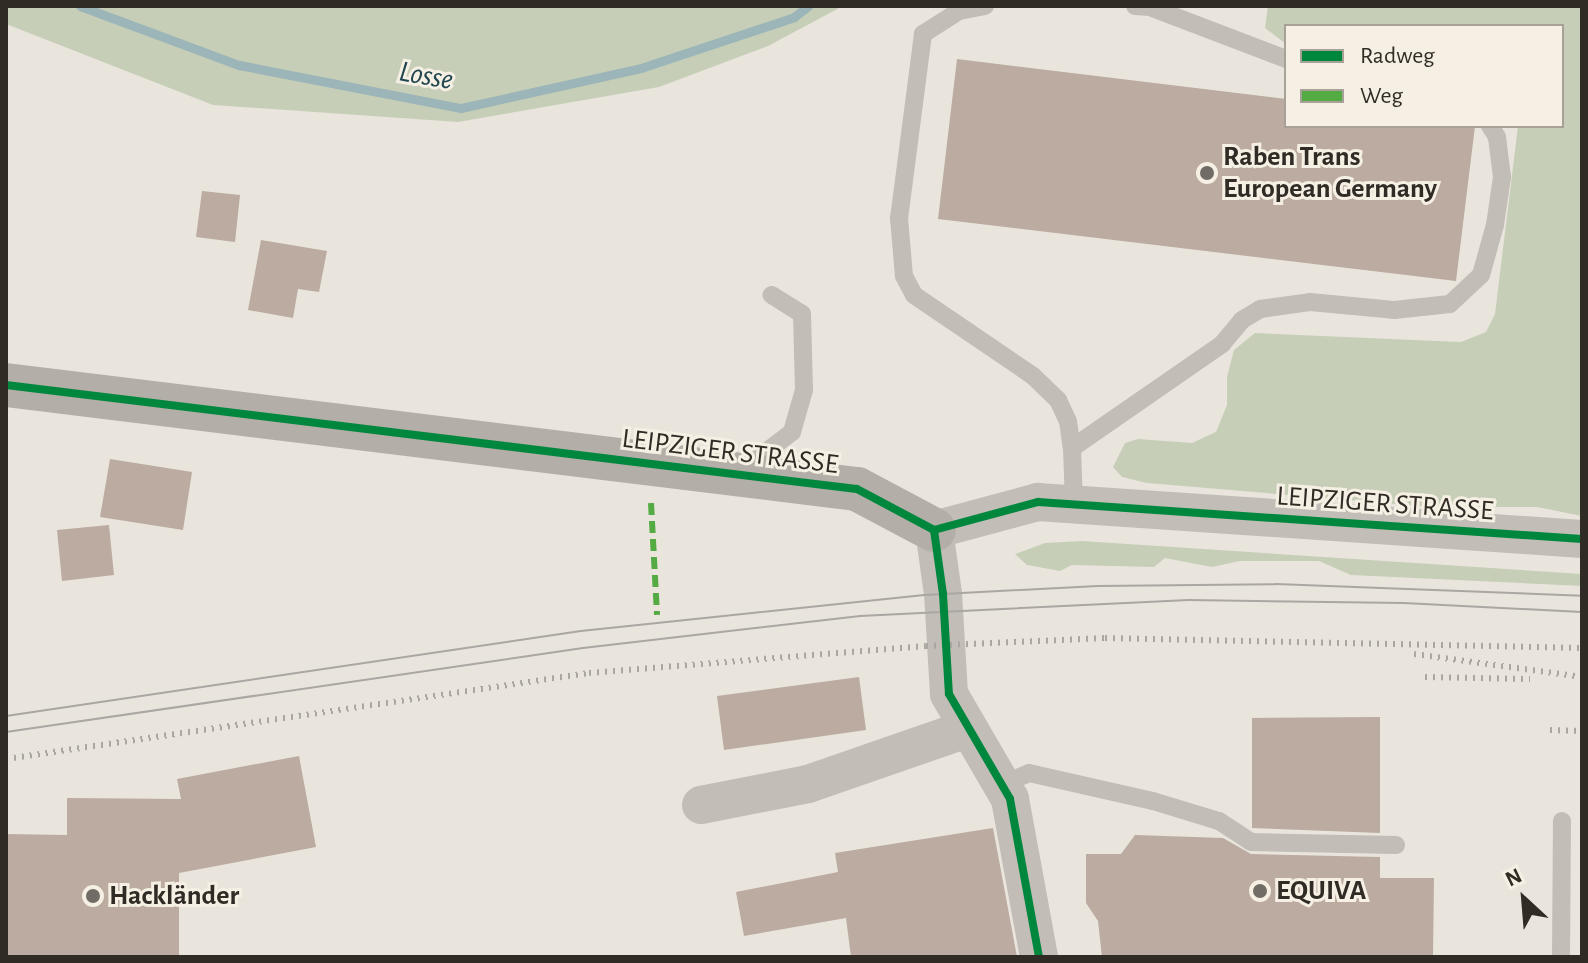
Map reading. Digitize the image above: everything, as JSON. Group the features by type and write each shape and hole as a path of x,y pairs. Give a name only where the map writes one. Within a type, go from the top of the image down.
{"street":[{"name":"LEIPZIGER STRASSE","path":"6,385 857,489 934,530 1038,502 1582,539"},
{"path":"934,530 943,594 949,694 1010,799 1039,957"},
{"path":"701,805 808,784 967,729"}],"lane":[{"path":"985,6 959,11 923,34 899,218 904,276 914,295 1033,376 1058,400 1068,421 1074,504"},
{"path":"1135,6 1150,7 1284,58"},
{"path":"1072,448 1222,344 1242,320 1260,309 1310,302 1394,310 1450,304 1481,275 1495,225 1502,177 1497,137 1491,128"},
{"path":"738,475 792,432 804,390 802,314 771,295"},
{"path":"1001,785 1029,773 1153,801 1219,821 1251,842 1396,845"},
{"path":"1561,957 1562,821"}],"green space":[{"path":"6,6 843,6 768,46 659,87 458,122 213,105 6,24"},
{"path":"1268,6 1582,6 1582,516 1537,507 1431,507 1147,483 1122,477 1113,467 1125,443 1138,439 1192,443 1216,432 1227,405 1227,377 1234,350 1255,333 1461,342 1486,332 1495,314 1518,128 1564,128 1564,24 1284,24 1284,42 1265,28"},
{"path":"1082,541 1582,574 1582,586 1351,575 1319,561 1240,561 1212,567 1165,558 1154,567 1072,565 1060,571 1027,565 1015,554 1045,543"}],"building":[{"name":"Raben Trans European Germany","path":"957,59 1284,99 1284,128 1475,128 1456,281 938,219"},
{"path":"202,191 240,195 235,242 196,237"},
{"path":"261,240 327,251 319,292 298,289 293,318 248,310"},
{"path":"110,459 192,472 183,530 100,517"},
{"path":"109,525 114,575 62,581 57,530"},
{"path":"859,677 866,730 724,750 717,696"},
{"path":"1380,717 1380,833 1252,828 1252,718"},
{"name":"Hackländer","path":"299,756 316,847 179,873 179,957 6,957 6,834 67,835 67,798 181,799 177,779"},
{"path":"993,828 1017,957 851,957 846,918 744,936 736,892 838,872 835,853"},
{"name":"EQUIVA","path":"1135,835 1223,838 1251,854 1380,857 1380,878 1434,878 1433,957 1102,957 1098,921 1086,903 1086,854 1121,854"}],"waterway":[{"name":"Losse","path":"80,6 239,65 461,108 641,68 794,17 808,6"}],"tram line":[{"path":"6,716 581,631 924,595 1098,586 1276,584 1582,596"},
{"path":"6,732 583,648 860,616 1189,600 1404,603 1582,612"}],"railway":[{"path":"6,759 589,673 926,646 1105,638 1582,648"},
{"path":"1414,654 1582,677"},
{"path":"1425,677 1530,679"},
{"path":"1550,730 1582,731"}],"marked path":[{"path":"651,503 657,615"}],"cycle path":[{"path":"6,385 857,489 934,530 1038,502 1582,539"},
{"path":"934,530 943,594 949,694 1010,799 1039,957"}],"place":[{"name":"Raben Trans European Germany","path":"1207,173"},
{"name":"EQUIVA","path":"1260,891"},
{"name":"Hackländer","path":"93,896"}]}
